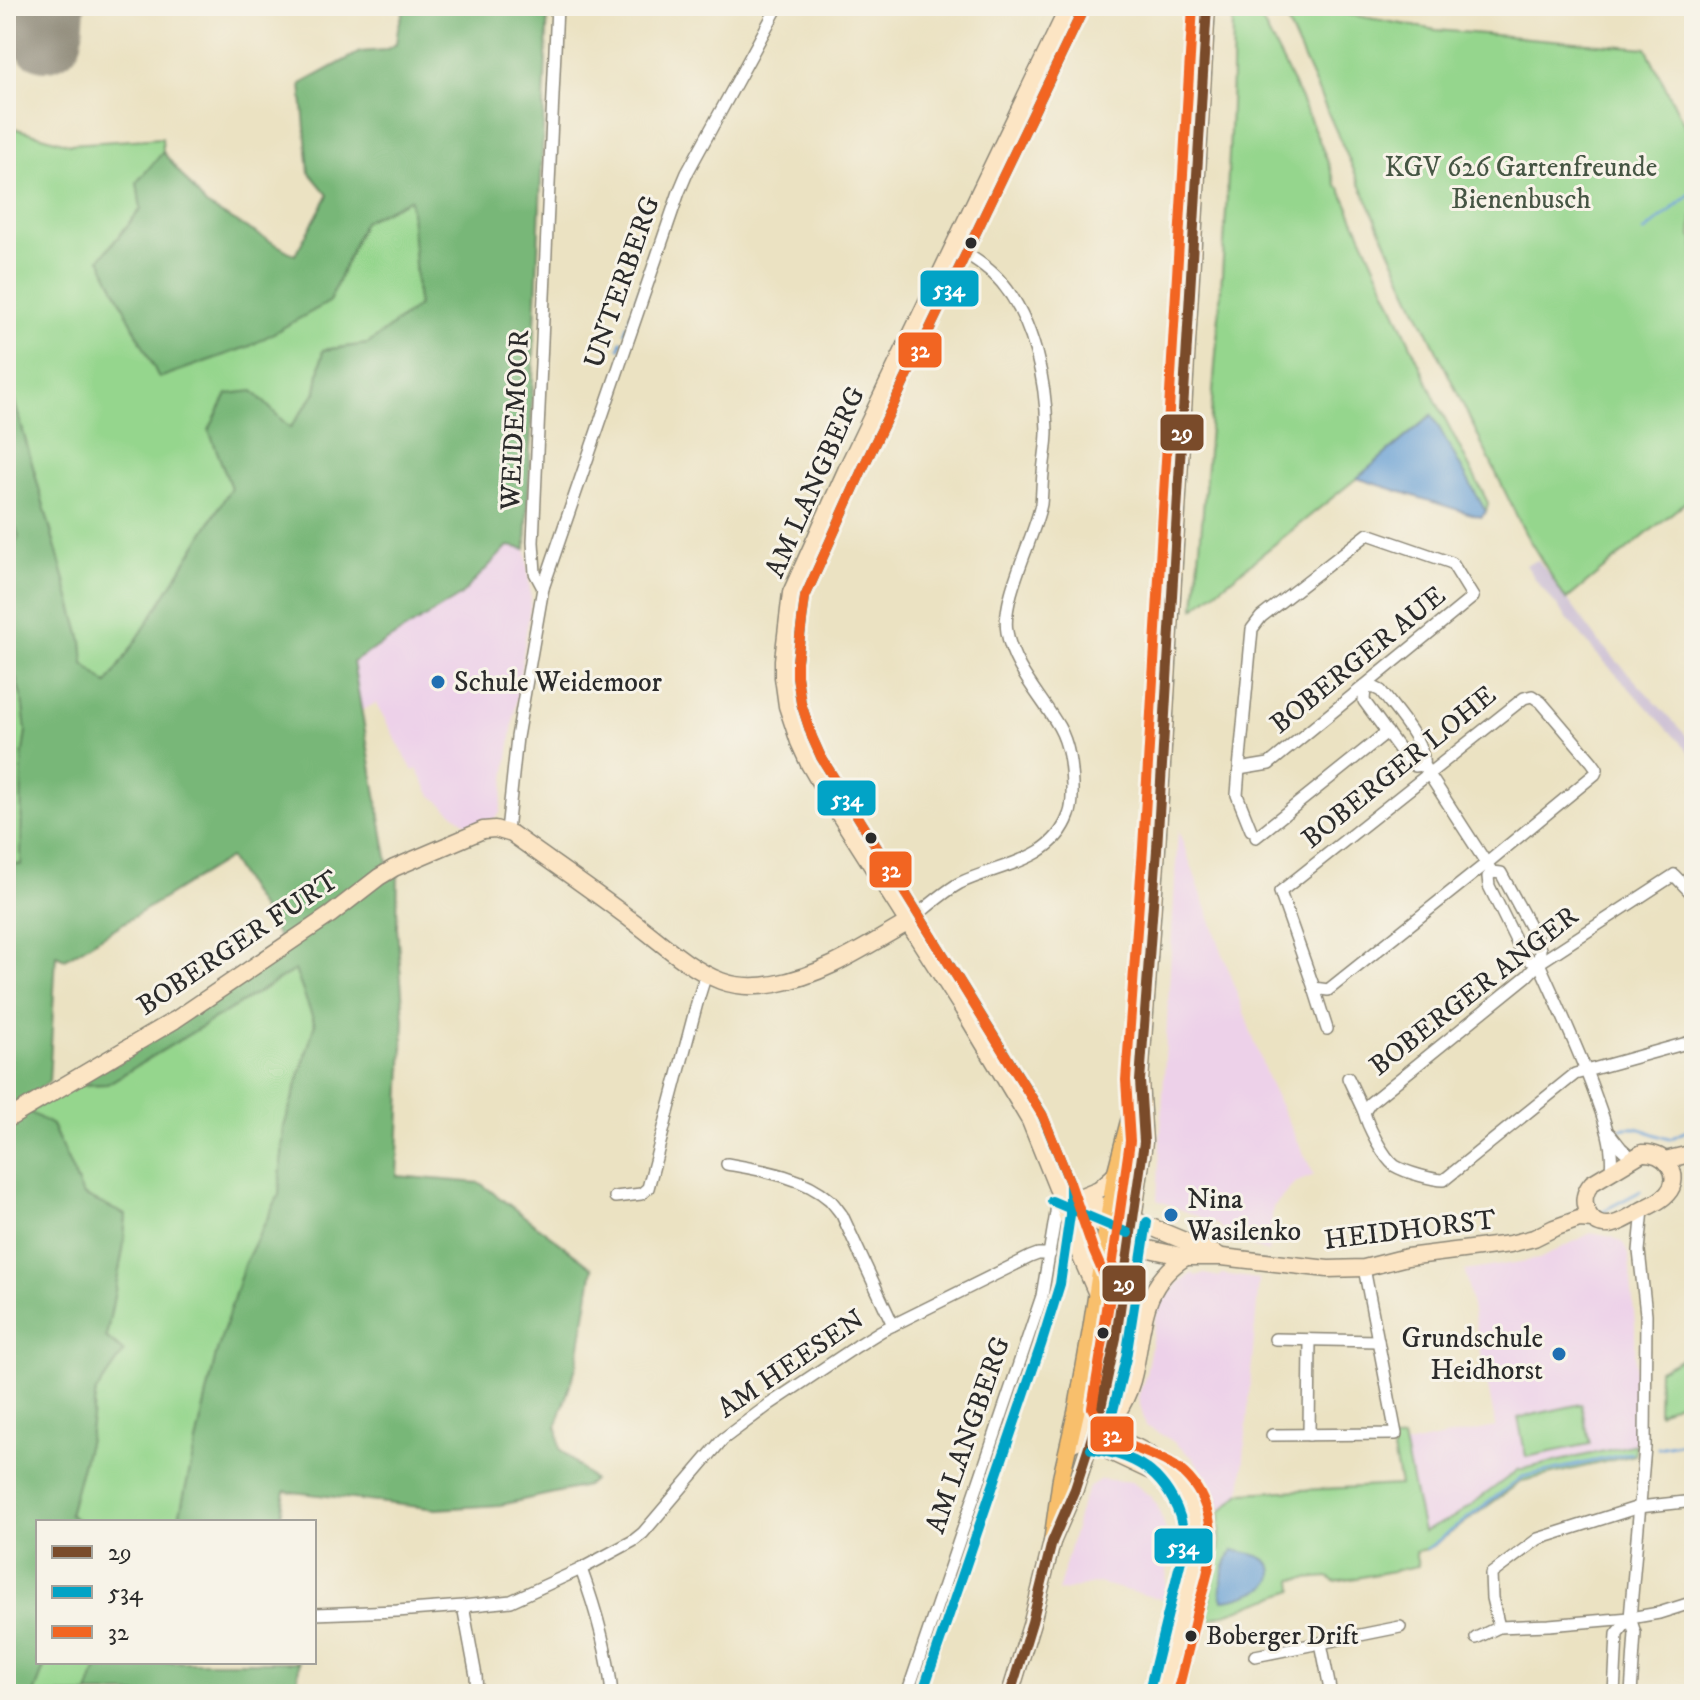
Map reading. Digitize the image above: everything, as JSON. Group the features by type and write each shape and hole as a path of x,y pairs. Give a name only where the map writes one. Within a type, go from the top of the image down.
{"main road":[{"path":"1052,1542 1075,1489 1100,1412 1116,1338 1144,1142 1140,1081 1157,849 1207,6"},
{"path":"1010,1694 1052,1542 1115,1175 1140,1081"}],"street":[{"name":"WEIDEMOOR","path":"507,831 517,737 543,588 535,573 533,542 557,6"},
{"name":"UNTERBERG","path":"543,588 679,192 778,6"},
{"name":"AM LANGBERG","path":"1069,6 849,464 791,593 783,660 787,706 809,764 1030,1121 1057,1188 1088,1218 1107,1227"},
{"path":"507,831 706,974 724,982 747,985 772,984 823,970 907,923 958,884 1039,853 1058,836 1070,815 1071,762 1060,730 1012,652 1006,629 1007,607 1041,504 1047,433 1040,374 1031,338 1011,294 986,266 954,246"},
{"name":"BOBERGER AUE","path":"1239,769 1269,764 1473,597 1452,563 1368,534 1261,617 1252,629 1239,769 1237,795 1253,833 1387,732"},
{"path":"1427,769 1415,766 1405,757 1364,701 1365,687 1381,691 1421,747 1427,769 1490,867 1501,873 1535,936 1540,949 1539,963 1586,1070 1606,1126 1611,1171"},
{"name":"BOBERGER LOHE","path":"1314,988 1328,990 1490,867 1595,774 1597,769 1592,762 1541,702 1532,696 1524,698 1427,769 1280,892 1327,1029"},
{"name":"BOBERGER FURT","path":"6,1120 175,1020 394,868 483,830 507,831"},
{"path":"1490,867 1489,886 1522,953 1539,963"},
{"name":"BOBERGER ANGER","path":"1364,1112 1370,1103 1539,963 1674,875 1694,896"},
{"path":"615,1197 641,1194 648,1188 706,974"},
{"name":"BOBERGER ANGER","path":"1348,1078 1366,1121 1387,1158 1396,1167 1444,1180 1575,1074 1694,1041"},
{"path":"1606,1126 1632,1158 1642,1153 1656,1154 1671,1168 1673,1178 1667,1194 1617,1225"},
{"path":"1665,1160 1694,1156"},
{"path":"1673,1178 1694,1156"},
{"name":"HEIDHORST","path":"1554,1228 1578,1207 1592,1183 1632,1158"},
{"path":"727,1164 808,1185 830,1200 842,1215 893,1325"},
{"path":"1079,1197 1099,1189 1115,1175"},
{"name":"AM LANGBERG","path":"907,1694 1042,1296 1056,1213 1057,1188"},
{"path":"1057,1188 1133,1220"},
{"path":"1057,1188 1097,1294"},
{"path":"1585,1198 1586,1209 1593,1220"},
{"path":"1631,1694 1635,1633 1630,1618 1646,1434 1646,1314 1639,1251 1643,1209"},
{"name":"HEIDHORST","path":"1107,1227 1149,1249 1186,1257 1222,1257 1328,1269 1364,1268 1407,1257 1510,1244 1534,1238 1583,1218 1604,1225 1617,1225"},
{"name":"HEIDHORST","path":"1133,1220 1222,1257"},
{"path":"1617,1225 1632,1235 1639,1251"},
{"name":"AM HEESEN","path":"316,1614 511,1601 581,1569 643,1533 734,1429 857,1346 1030,1257 1050,1254"},
{"path":"1069,1445 1093,1435 1115,1417 1129,1389 1144,1313 1150,1298 1169,1270 1186,1257"},
{"path":"1272,1435 1396,1434 1364,1268"},
{"path":"1275,1339 1378,1341"},
{"path":"1309,1435 1310,1340"},
{"path":"1077,1408 1085,1425 1108,1451 1177,1484 1183,1491 1196,1524 1197,1553 1163,1694"},
{"path":"1499,1627 1492,1598 1491,1574 1538,1539 1639,1507 1694,1501"},
{"path":"581,1569 603,1640 612,1694"},
{"path":"1476,1638 1499,1627 1630,1618 1694,1602"},
{"path":"463,1606 477,1694"},
{"path":"1614,1694 1617,1634 1630,1618"},
{"path":"1255,1656 1400,1627"},
{"path":"1321,1643 1331,1694"}],"shaded area":[{"name":"Schule Weidemoor","path":"508,546 526,549 531,600 500,813 493,819 470,827 430,794 417,769 413,771 376,703 361,711 353,662 460,596"},
{"path":"1538,560 1600,643 1694,744 1694,757 1595,652 1538,583 1526,565"},
{"path":"1178,829 1269,1082 1314,1175 1295,1183 1273,1207 1268,1252 1233,1240 1217,1224 1157,1200"},
{"name":"Grundschule Heidhorst","path":"1591,1233 1624,1243 1629,1258 1635,1323 1636,1444 1518,1470 1456,1516 1423,1532 1405,1445 1496,1427 1465,1271 1539,1259"},
{"path":"1193,1273 1195,1276 1220,1277 1222,1274 1259,1279 1241,1493 1220,1512 1210,1483 1193,1458 1171,1440 1146,1426 1138,1397 1146,1374 1158,1306 1177,1284"},
{"path":"1101,1479 1132,1482 1157,1505 1168,1537 1164,1600 1098,1583 1058,1592 1082,1502 1090,1486"}],"green space":[{"path":"405,6 548,6 526,549 508,546 460,596 353,662 388,863 281,941 229,858 65,959 56,955 49,1082 6,1109 6,863 21,865 22,758 26,731 22,699 6,642 6,623 14,615 13,547 19,537 6,498 6,371 82,641 84,664 107,684 231,488 209,430 227,394 253,391 290,428 316,392 323,350 368,344 418,306 410,199 364,221 329,302 250,346 159,378 100,259 141,209 137,182 163,152 206,205 295,255 328,195 309,172 301,84 360,52 385,50 396,44"},
{"path":"1233,6 1254,6 1277,50 1436,401 1488,503 1486,512 1431,415 1195,608 1225,232"},
{"name":"KGV 626 Gartenfreunde Bienenbusch","path":"1280,6 1302,6 1436,30 1646,48 1694,144 1691,237 1694,239 1694,495 1566,600 1525,533 1408,291"},
{"path":"6,123 70,144 162,138 163,152 137,182 141,209 100,259 329,302 364,221 411,199 418,306 368,344 323,350 316,392 289,429 254,392 209,430 231,488 107,685 84,664 82,641 6,371"},
{"path":"6,498 19,537 13,548 14,615 6,623"},
{"path":"6,642 22,699 26,731 22,758 21,865 6,863"},
{"path":"398,873 397,927 404,1020 397,1176 480,1183 593,1268 577,1364 557,1425 560,1449 593,1480 586,1486 500,1505 436,1509 285,1491 280,1520 178,1520 216,1355 244,1265 279,1195 284,1127 315,1024 295,970 107,1084 76,1085"},
{"path":"295,970 315,1024 284,1127 279,1195 244,1265 216,1355 178,1520 77,1520 69,1515 88,1443 96,1392 124,1352 106,1337 123,1250 126,1216 83,1195 52,1125 29,1112 76,1085 107,1084"},
{"path":"29,1112 52,1125 83,1195 126,1215 123,1250 106,1337 124,1352 96,1392 88,1443 69,1514 77,1520 36,1520 36,1664 45,1664 34,1694 6,1694 6,1127"},
{"path":"1107,1263 1114,1264 1107,1309 1106,1355 1092,1416 1089,1415 1105,1314"},
{"path":"1694,1352 1694,1395 1658,1413 1659,1370"},
{"path":"1581,1404 1590,1444 1526,1457 1518,1418"},
{"path":"1403,1439 1423,1532 1456,1516 1518,1470 1636,1444 1635,1455 1522,1481 1427,1550 1415,1552 1418,1566 1336,1582 1328,1577 1293,1580 1294,1590 1205,1621 1220,1542 1220,1512 1241,1493 1400,1485 1391,1441"},
{"path":"45,1664 98,1664 88,1694 34,1694"},
{"path":"98,1664 299,1664 297,1694 88,1694"}],"water":[{"path":"1432,415 1486,512 1481,517 1357,478"},
{"path":"1233,1550 1265,1560 1270,1564 1273,1575 1264,1588 1223,1600 1223,1574"}],"waterway":[{"path":"713,113 716,108"},
{"path":"704,130 709,122"},
{"path":"690,155 696,145"},
{"path":"1644,232 1694,191"},
{"path":"666,210 672,195"},
{"path":"652,253 664,219"},
{"path":"642,283 648,265"},
{"path":"635,302 640,289"},
{"path":"629,321 633,309"},
{"path":"625,332 627,326"},
{"path":"620,348 622,341"},
{"path":"1621,1129 1640,1129 1670,1139 1694,1127"},
{"path":"1599,1213 1641,1191"},
{"path":"1545,1242 1559,1234"},
{"path":"1658,1448 1694,1441"},
{"path":"1426,1550 1522,1477 1631,1453"}],"runway":[{"path":"46,34 48,6"}],"transit line":[{"name":"32","path":"1102,1337 1130,1141 1126,1080 1143,848 1193,6"},
{"name":"29","path":"1010,1694 1052,1542 1075,1489 1100,1412 1116,1338 1144,1142 1140,1081 1157,849 1207,6"},
{"name":"534","path":"922,1694 1060,1284 1070,1215 1070,1183 1042,1114 821,757 801,703 797,661 805,597 862,470 1082,12"},
{"name":"32","path":"1082,12 862,470 805,597 797,676 801,703 821,757 1043,1116 1111,1291 1092,1408 1116,1438 1180,1470 1203,1501 1210,1525 1210,1559 1177,1694"},
{"name":"534","path":"1052,1201 1128,1233"},
{"name":"534","path":"1106,1439 1126,1358 1147,1222"},
{"name":"534","path":"1091,1449 1123,1456 1156,1477 1172,1499 1182,1525 1183,1552 1149,1691"}],"place":[{"name":"Schule Weidemoor","path":"438,682"},
{"name":"Nina Wasilenko","path":"1171,1215"},
{"name":"Grundschule Heidhorst","path":"1559,1354"},
{"name":"Boberger Drift","path":"1191,1636"}]}
